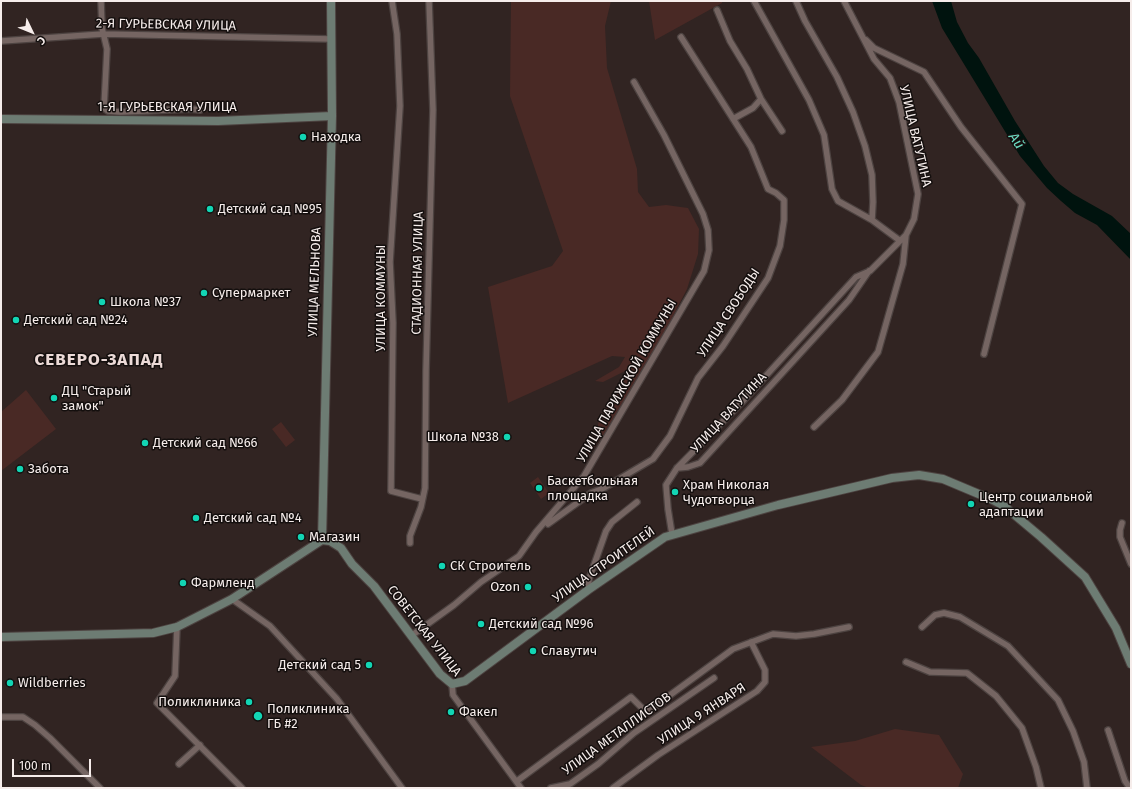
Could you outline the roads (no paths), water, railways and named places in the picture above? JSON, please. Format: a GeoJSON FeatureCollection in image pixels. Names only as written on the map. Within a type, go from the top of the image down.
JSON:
{"type":"FeatureCollection","features":[{"type":"Feature","properties":{"kind":"main road","name":"УЛИЦА МЕЛЬНОВА"},"geometry":{"type":"LineString","coordinates":[[322,540],[332,116],[331,1]]}},
{"type":"Feature","properties":{"kind":"main road","name":"1-Я ГУРЬЕВСКАЯ УЛИЦА"},"geometry":{"type":"LineString","coordinates":[[1,119],[218,121],[332,116]]}},
{"type":"Feature","properties":{"kind":"main road","name":"УЛИЦА СТРОИТЕЛЕЙ"},"geometry":{"type":"LineString","coordinates":[[452,684],[465,680],[588,590],[660,540],[672,534],[892,478],[919,475],[943,479],[1004,506],[1078,570],[1085,577],[1106,610],[1116,628],[1131,664]]}},
{"type":"Feature","properties":{"kind":"main road"},"geometry":{"type":"LineString","coordinates":[[1,638],[152,633],[177,627],[232,599],[322,540]]}},
{"type":"Feature","properties":{"kind":"main road","name":"СОВЕТСКАЯ УЛИЦА"},"geometry":{"type":"LineString","coordinates":[[322,540],[330,541],[341,548],[352,564],[374,586],[440,674],[452,684]]}},
{"type":"Feature","properties":{"kind":"street"},"geometry":{"type":"LineString","coordinates":[[100,1],[103,34],[107,42],[104,105],[106,110],[120,112],[191,109],[200,110]]}},
{"type":"Feature","properties":{"kind":"street","name":"УЛИЦА КОММУНЫ"},"geometry":{"type":"LineString","coordinates":[[392,1],[397,34],[400,106],[390,262],[394,323],[391,491],[422,499]]}},
{"type":"Feature","properties":{"kind":"street","name":"СТАДИОННАЯ УЛИЦА"},"geometry":{"type":"LineString","coordinates":[[410,543],[410,536],[421,507],[425,488],[426,370],[433,110],[429,1]]}},
{"type":"Feature","properties":{"kind":"street"},"geometry":{"type":"LineString","coordinates":[[754,1],[809,100],[824,136],[832,188],[838,201],[872,220],[899,240]]}},
{"type":"Feature","properties":{"kind":"street"},"geometry":{"type":"LineString","coordinates":[[796,1],[805,21],[837,77],[854,112],[872,175],[872,220]]}},
{"type":"Feature","properties":{"kind":"street","name":"УЛИЦА ВАТУТИНА"},"geometry":{"type":"LineString","coordinates":[[677,468],[688,467],[700,463],[839,312],[870,271],[899,240],[906,235],[914,219],[918,194],[899,102],[890,78],[874,59],[844,1]]}},
{"type":"Feature","properties":{"kind":"street"},"geometry":{"type":"LineString","coordinates":[[717,10],[730,41],[747,69],[761,99],[782,131]]}},
{"type":"Feature","properties":{"kind":"street","name":"2-Я ГУРЬЕВСКАЯ УЛИЦА"},"geometry":{"type":"LineString","coordinates":[[1,42],[103,34],[331,39]]}},
{"type":"Feature","properties":{"kind":"street"},"geometry":{"type":"LineString","coordinates":[[861,36],[874,48],[924,72],[961,127],[1022,204],[984,354]]}},
{"type":"Feature","properties":{"kind":"street","name":"УЛИЦА СВОБОДЫ"},"geometry":{"type":"LineString","coordinates":[[536,532],[590,492],[604,488],[653,459],[670,436],[698,378],[723,346],[768,278],[780,246],[784,220],[784,200],[776,193],[768,190],[751,147],[680,37]]}},
{"type":"Feature","properties":{"kind":"street","name":"УЛИЦА ПАРИЖСКОЙ КОММУНЫ"},"geometry":{"type":"LineString","coordinates":[[411,636],[454,605],[480,582],[518,556],[536,532],[584,476],[704,271],[709,250],[708,230],[703,214],[664,135],[634,82]]}},
{"type":"Feature","properties":{"kind":"street"},"geometry":{"type":"LineString","coordinates":[[733,119],[753,108],[761,99]]}},
{"type":"Feature","properties":{"kind":"street"},"geometry":{"type":"LineString","coordinates":[[814,427],[842,400],[878,352],[903,264],[906,235]]}},
{"type":"Feature","properties":{"kind":"street","name":"УЛИЦА ВАТУТИНА"},"geometry":{"type":"LineString","coordinates":[[672,534],[666,484],[677,468],[742,402],[856,277],[870,271]]}},
{"type":"Feature","properties":{"kind":"street"},"geometry":{"type":"LineString","coordinates":[[588,590],[589,579],[606,531],[612,522],[637,502]]}},
{"type":"Feature","properties":{"kind":"street"},"geometry":{"type":"LineString","coordinates":[[1122,523],[1120,537],[1131,564]]}},
{"type":"Feature","properties":{"kind":"street"},"geometry":{"type":"LineString","coordinates":[[232,599],[270,626],[337,699],[402,788]]}},
{"type":"Feature","properties":{"kind":"street"},"geometry":{"type":"LineString","coordinates":[[922,627],[935,615],[944,613],[960,617],[1008,646],[1058,700],[1076,737],[1084,762],[1087,785],[1090,788]]}},
{"type":"Feature","properties":{"kind":"street"},"geometry":{"type":"LineString","coordinates":[[177,627],[175,676],[157,703],[242,788]]}},
{"type":"Feature","properties":{"kind":"street","name":"УЛИЦА МЕТАЛЛИСТОВ"},"geometry":{"type":"LineString","coordinates":[[517,781],[631,697],[644,710],[651,710],[733,649],[773,634],[814,634],[849,627]]}},
{"type":"Feature","properties":{"kind":"street","name":"УЛИЦА 9 ЯНВАРЯ"},"geometry":{"type":"LineString","coordinates":[[614,788],[658,755],[757,691],[765,682],[764,670],[751,642]]}},
{"type":"Feature","properties":{"kind":"street"},"geometry":{"type":"LineString","coordinates":[[906,662],[930,672],[967,673],[996,696],[1022,728],[1036,767],[1041,788]]}},
{"type":"Feature","properties":{"kind":"street","name":"УЛИЦА МЕТАЛЛИСТОВ"},"geometry":{"type":"LineString","coordinates":[[551,788],[570,784],[598,764],[634,733],[714,678]]}},
{"type":"Feature","properties":{"kind":"street","name":"СОВЕТСКАЯ УЛИЦА"},"geometry":{"type":"LineString","coordinates":[[452,684],[453,695],[521,788]]}},
{"type":"Feature","properties":{"kind":"street"},"geometry":{"type":"LineString","coordinates":[[1,717],[23,717],[50,738],[100,788]]}},
{"type":"Feature","properties":{"kind":"street"},"geometry":{"type":"LineString","coordinates":[[1108,730],[1125,781],[1130,788]]}},
{"type":"Feature","properties":{"kind":"street"},"geometry":{"type":"LineString","coordinates":[[179,764],[200,745]]}},
{"type":"Feature","properties":{"kind":"water","name":"Ай"},"geometry":{"type":"Polygon","coordinates":[[[932,1],[951,1],[957,22],[968,43],[979,58],[1015,121],[1044,166],[1058,183],[1073,194],[1112,216],[1131,234],[1131,260],[1097,225],[1075,213],[1047,188],[1020,156],[942,28],[932,1]]]}},
{"type":"Feature","properties":{"kind":"place","name":"Находка"},"geometry":{"type":"Point","coordinates":[303,137]}},
{"type":"Feature","properties":{"kind":"place","name":"Детский сад №95"},"geometry":{"type":"Point","coordinates":[210,209]}},
{"type":"Feature","properties":{"kind":"place","name":"Супермаркет"},"geometry":{"type":"Point","coordinates":[204,293]}},
{"type":"Feature","properties":{"kind":"place","name":"Школа №37"},"geometry":{"type":"Point","coordinates":[102,302]}},
{"type":"Feature","properties":{"kind":"place","name":"Детский сад №24"},"geometry":{"type":"Point","coordinates":[16,320]}},
{"type":"Feature","properties":{"kind":"place","name":"ДЦ \"Старый замок\""},"geometry":{"type":"Point","coordinates":[54,398]}},
{"type":"Feature","properties":{"kind":"place","name":"Школа №38"},"geometry":{"type":"Point","coordinates":[507,437]}},
{"type":"Feature","properties":{"kind":"place","name":"Детский сад №66"},"geometry":{"type":"Point","coordinates":[145,443]}},
{"type":"Feature","properties":{"kind":"place","name":"Забота"},"geometry":{"type":"Point","coordinates":[20,469]}},
{"type":"Feature","properties":{"kind":"place","name":"Баскетбольная площадка"},"geometry":{"type":"Point","coordinates":[539,488]}},
{"type":"Feature","properties":{"kind":"place","name":"Храм Николая Чудотворца"},"geometry":{"type":"Point","coordinates":[675,492]}},
{"type":"Feature","properties":{"kind":"place","name":"Центр социальной адаптации"},"geometry":{"type":"Point","coordinates":[971,504]}},
{"type":"Feature","properties":{"kind":"place","name":"Детский сад №4"},"geometry":{"type":"Point","coordinates":[196,518]}},
{"type":"Feature","properties":{"kind":"place","name":"Магазин"},"geometry":{"type":"Point","coordinates":[301,537]}},
{"type":"Feature","properties":{"kind":"place","name":"СК Строитель"},"geometry":{"type":"Point","coordinates":[442,566]}},
{"type":"Feature","properties":{"kind":"place","name":"Фармленд"},"geometry":{"type":"Point","coordinates":[183,583]}},
{"type":"Feature","properties":{"kind":"place","name":"Ozon"},"geometry":{"type":"Point","coordinates":[528,587]}},
{"type":"Feature","properties":{"kind":"place","name":"Детский сад №96"},"geometry":{"type":"Point","coordinates":[481,624]}},
{"type":"Feature","properties":{"kind":"place","name":"Славутич"},"geometry":{"type":"Point","coordinates":[533,651]}},
{"type":"Feature","properties":{"kind":"place","name":"Детский сад 5"},"geometry":{"type":"Point","coordinates":[369,665]}},
{"type":"Feature","properties":{"kind":"place","name":"Wildberries"},"geometry":{"type":"Point","coordinates":[10,683]}},
{"type":"Feature","properties":{"kind":"place","name":"Поликлиника"},"geometry":{"type":"Point","coordinates":[249,702]}},
{"type":"Feature","properties":{"kind":"place","name":"Факел"},"geometry":{"type":"Point","coordinates":[451,712]}},
{"type":"Feature","properties":{"kind":"place","name":"Поликлиника ГБ #2"},"geometry":{"type":"Point","coordinates":[258,716]}},
{"type":"Feature","properties":{"kind":"district","name":"СЕВЕРО-ЗАПАД"},"geometry":{"type":"Point","coordinates":[99,360]}}]}
